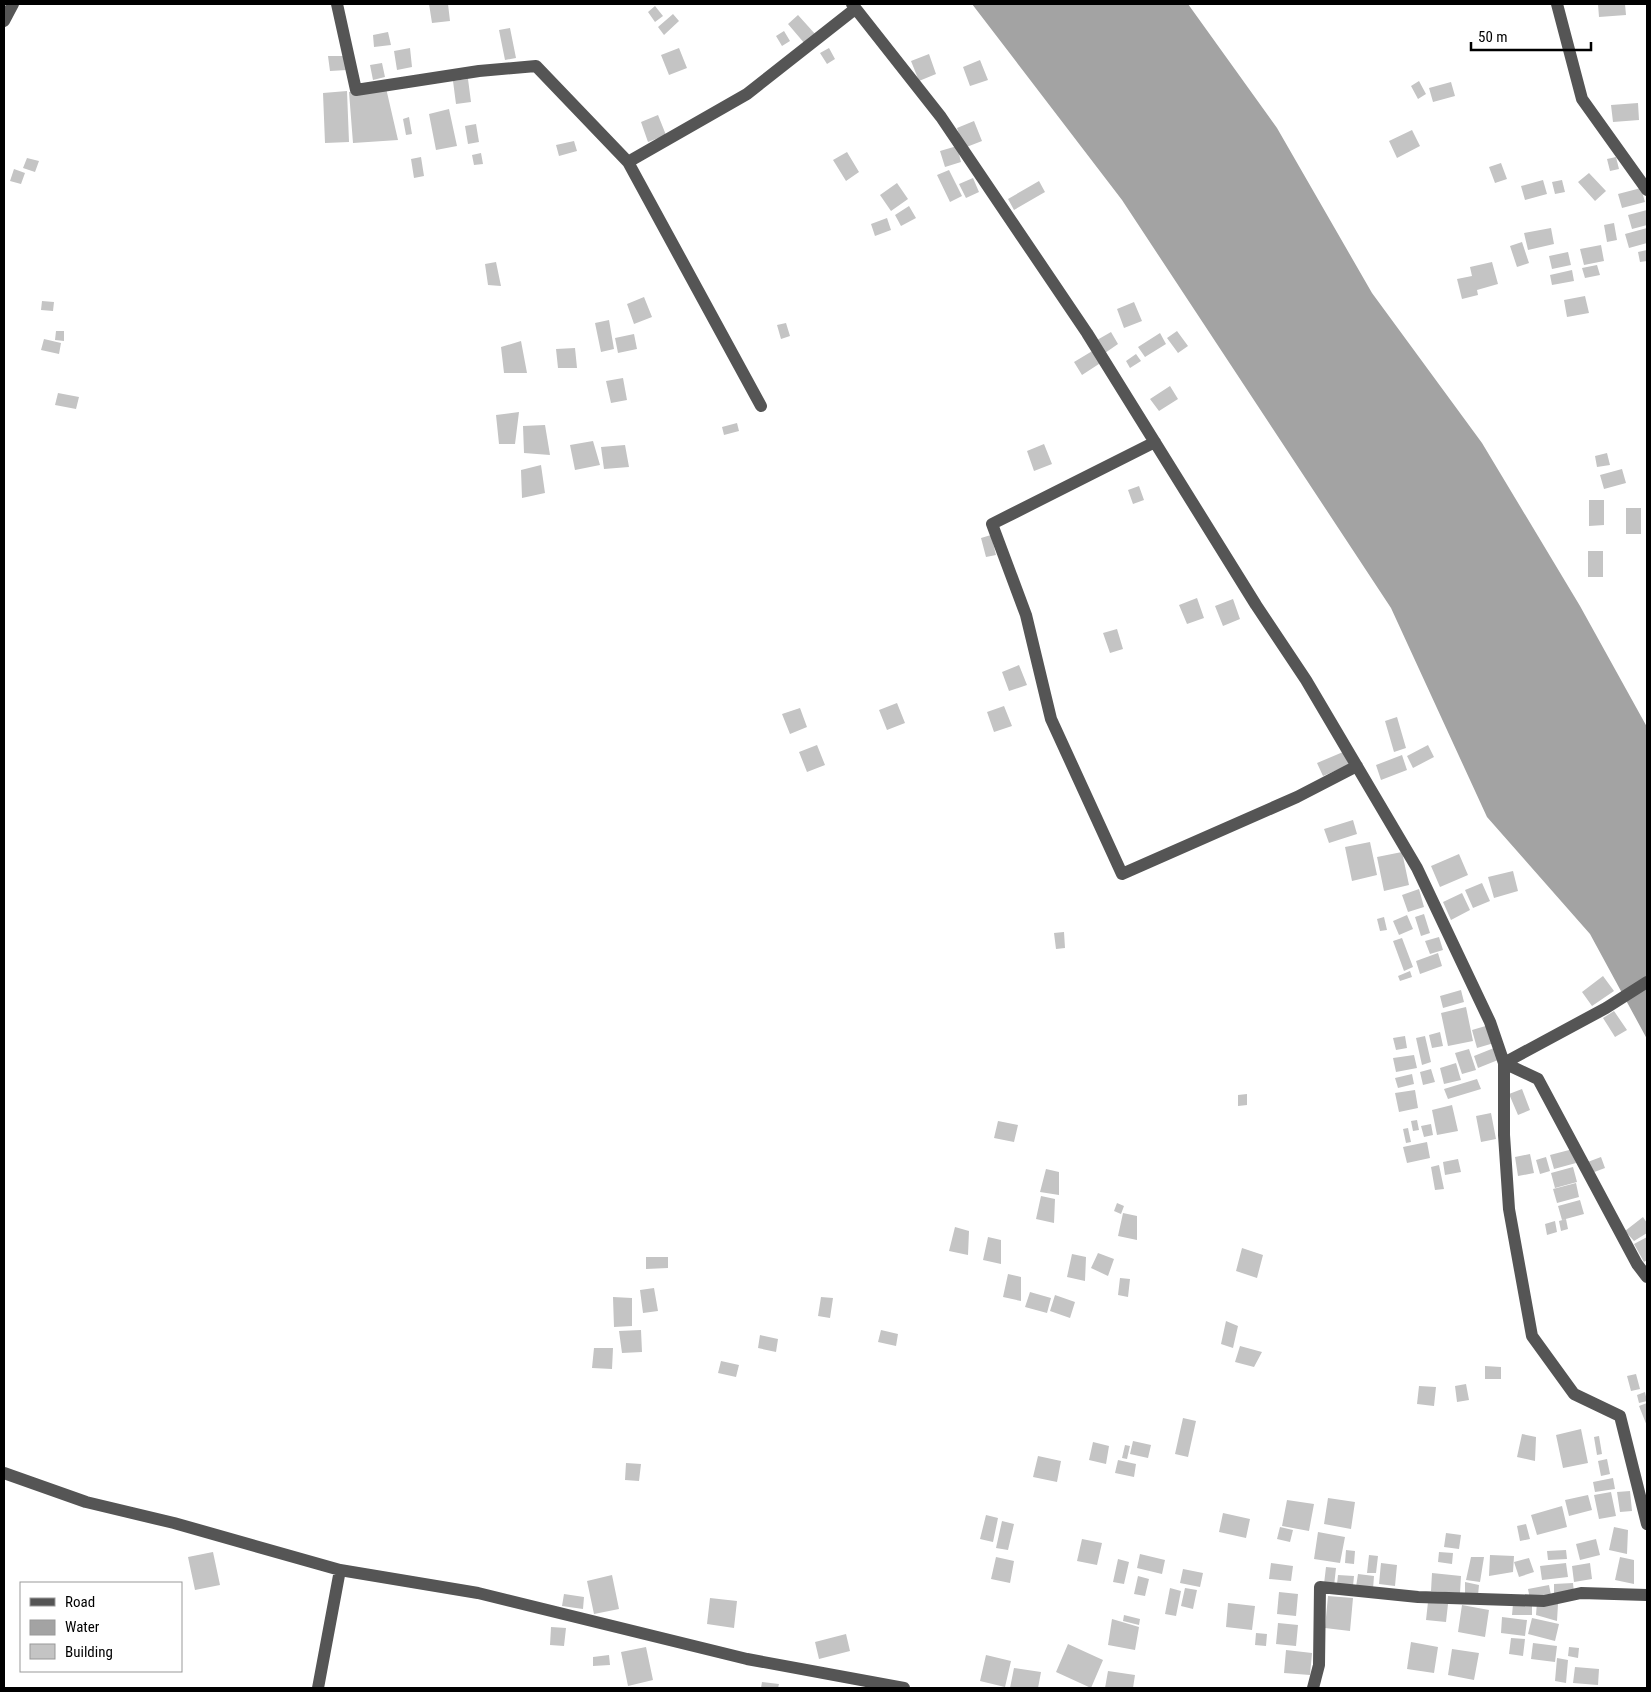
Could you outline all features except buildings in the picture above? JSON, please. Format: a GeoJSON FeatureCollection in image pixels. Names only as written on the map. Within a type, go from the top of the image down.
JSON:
{"type":"FeatureCollection","features":[{"type":"Feature","properties":{"kind":"street"},"geometry":{"type":"LineString","coordinates":[[4,21],[12,4]]}},
{"type":"Feature","properties":{"kind":"street"},"geometry":{"type":"LineString","coordinates":[[337,4],[356,90],[480,71],[536,66],[628,162],[699,288],[761,406]]}},
{"type":"Feature","properties":{"kind":"street"},"geometry":{"type":"LineString","coordinates":[[1556,4],[1582,99],[1647,190]]}},
{"type":"Feature","properties":{"kind":"street"},"geometry":{"type":"LineString","coordinates":[[628,162],[747,94],[854,6],[941,117],[1087,333],[1306,680],[1417,868],[1490,1022],[1504,1062],[1504,1135],[1509,1209],[1532,1336],[1574,1394],[1620,1416],[1647,1524]]}},
{"type":"Feature","properties":{"kind":"street"},"geometry":{"type":"LineString","coordinates":[[1155,442],[992,524],[1026,615],[1051,718],[1122,874],[1297,797],[1357,766]]}},
{"type":"Feature","properties":{"kind":"street"},"geometry":{"type":"LineString","coordinates":[[1504,1062],[1606,1008],[1647,982]]}},
{"type":"Feature","properties":{"kind":"street"},"geometry":{"type":"LineString","coordinates":[[1504,1062],[1538,1079],[1637,1264],[1647,1277]]}},
{"type":"Feature","properties":{"kind":"street"},"geometry":{"type":"LineString","coordinates":[[4,1473],[86,1502],[174,1523],[340,1570],[478,1593],[747,1659],[904,1688]]}},
{"type":"Feature","properties":{"kind":"street"},"geometry":{"type":"LineString","coordinates":[[318,1688],[340,1570]]}},
{"type":"Feature","properties":{"kind":"street"},"geometry":{"type":"LineString","coordinates":[[1312,1688],[1319,1665],[1320,1587],[1418,1596],[1544,1601],[1581,1593],[1647,1595]]}},
{"type":"Feature","properties":{"kind":"water"},"geometry":{"type":"Polygon","coordinates":[[[972,4],[1188,4],[1277,128],[1372,293],[1482,443],[1580,606],[1647,727],[1647,1039],[1590,934],[1487,817],[1391,608],[1122,200],[972,4]]]}}]}
